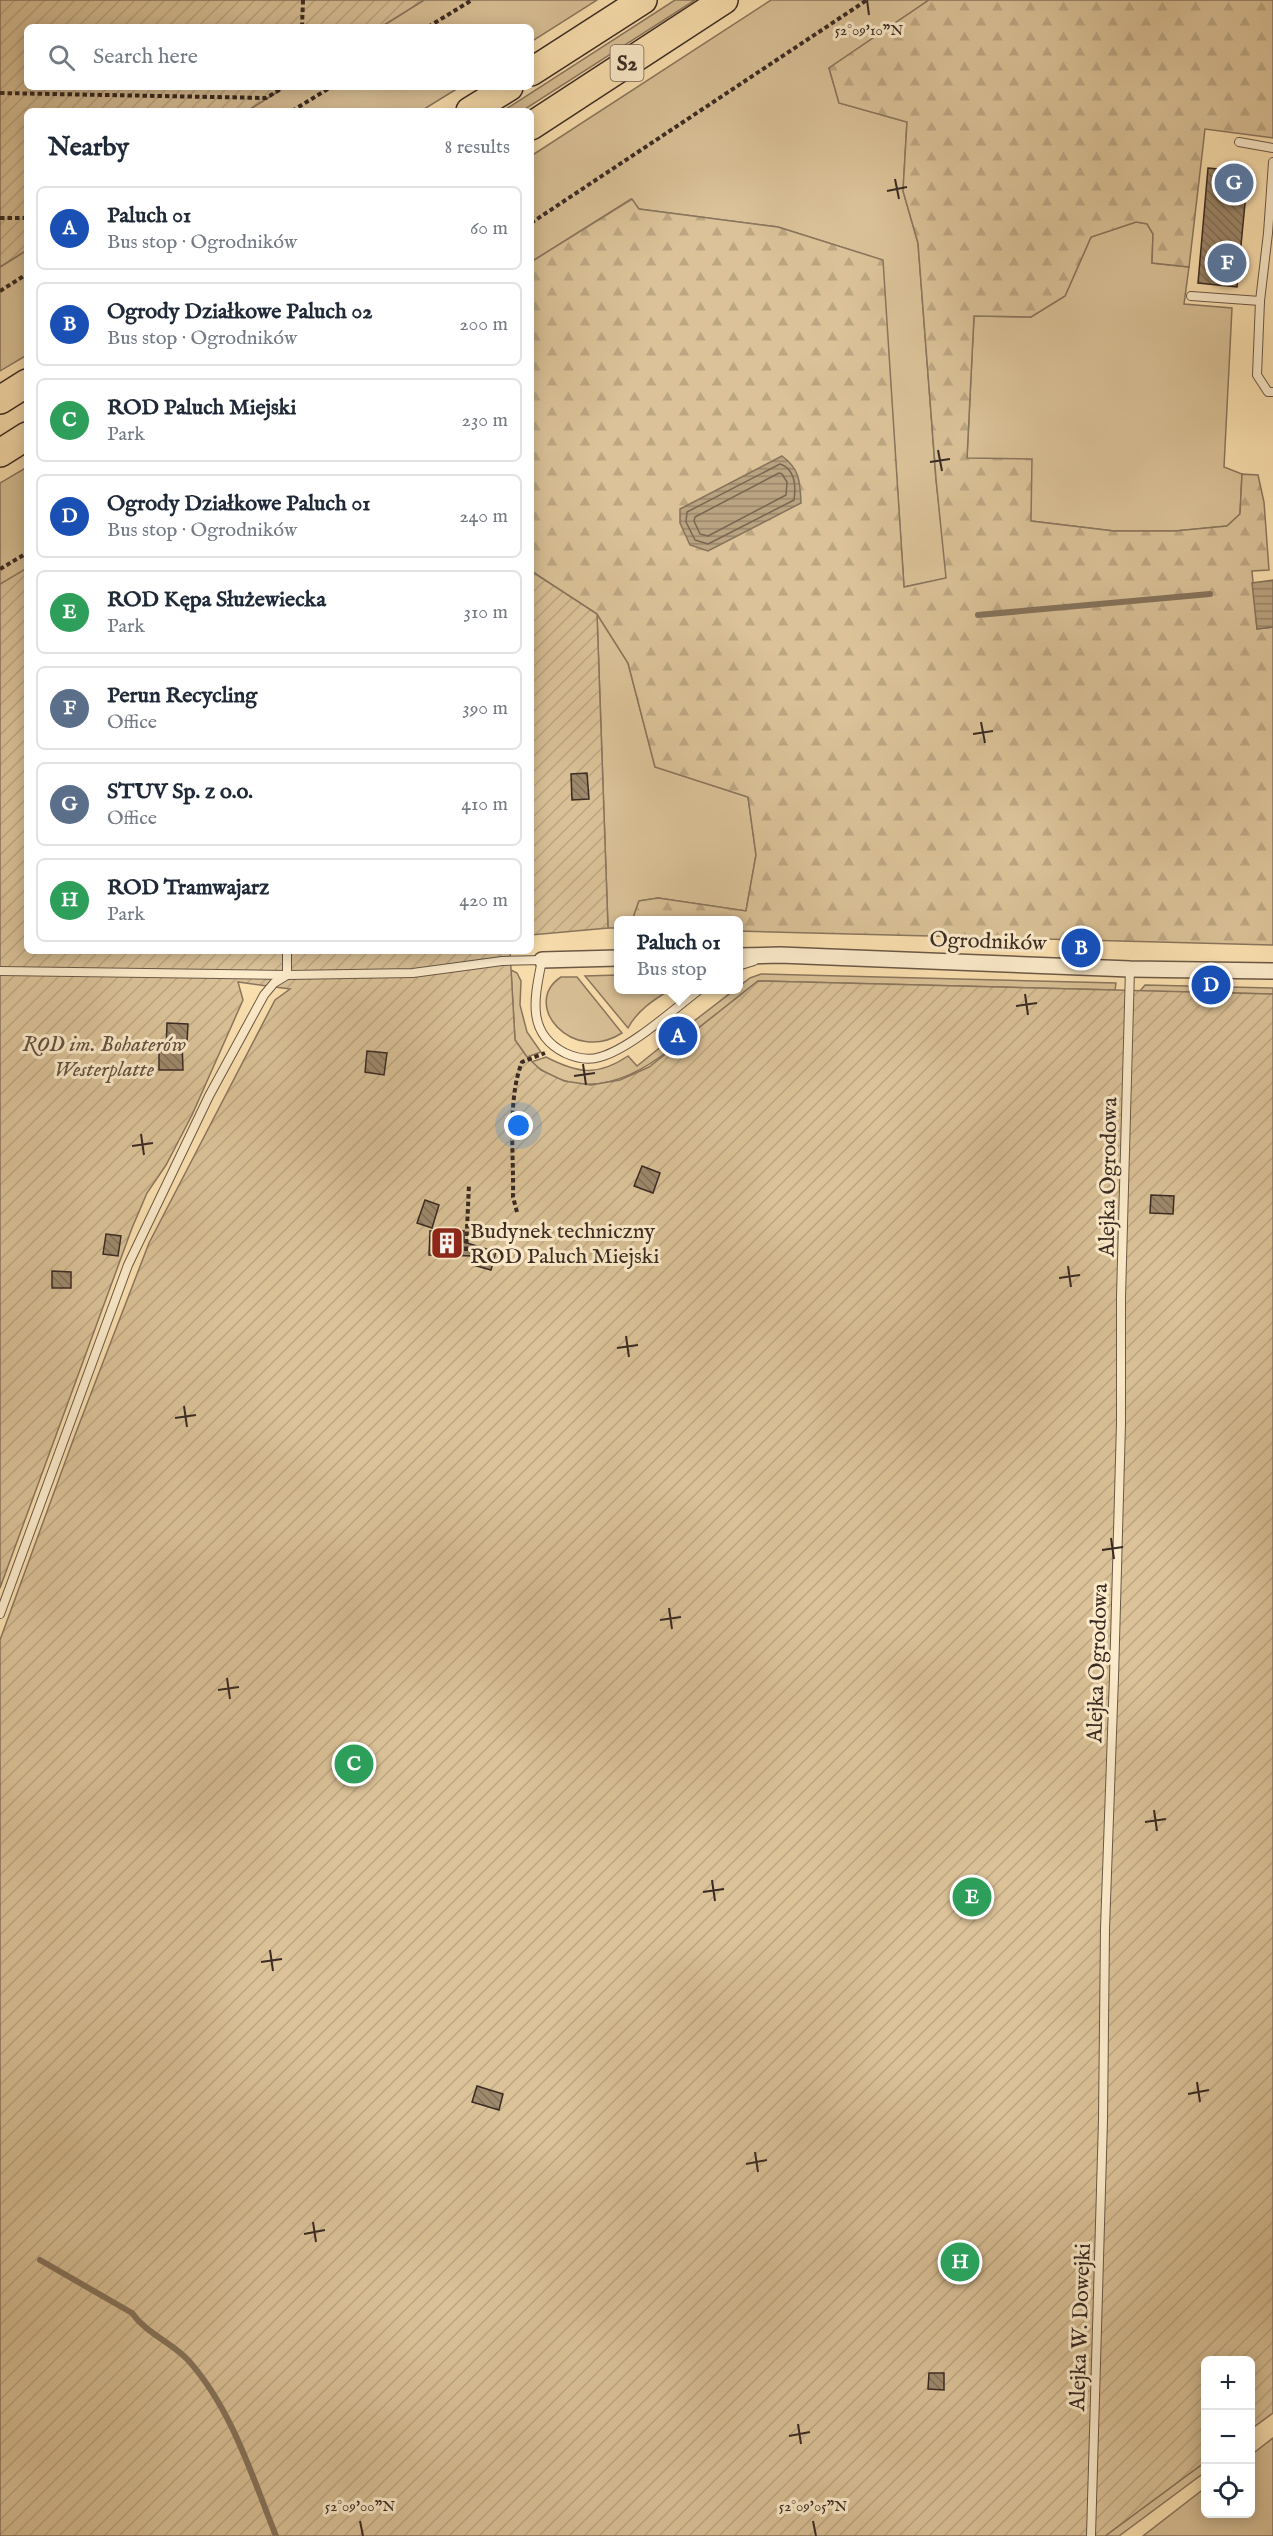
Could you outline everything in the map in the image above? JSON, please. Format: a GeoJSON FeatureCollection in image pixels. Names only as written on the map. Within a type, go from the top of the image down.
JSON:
{"type":"FeatureCollection","features":[{"type":"Feature","properties":{"kind":"highway","name":"S2"},"geometry":{"type":"LineString","coordinates":[[534,70],[643,0]]}},
{"type":"Feature","properties":{"kind":"highway","name":"S2"},"geometry":{"type":"LineString","coordinates":[[534,124],[724,0]]}},
{"type":"Feature","properties":{"kind":"highway"},"geometry":{"type":"LineString","coordinates":[[475,108],[503,90]]}},
{"type":"Feature","properties":{"kind":"highway"},"geometry":{"type":"LineString","coordinates":[[0,400],[24,385]]}},
{"type":"Feature","properties":{"kind":"highway"},"geometry":{"type":"LineString","coordinates":[[0,453],[24,438]]}},
{"type":"Feature","properties":{"kind":"street","name":"Ogrodników"},"geometry":{"type":"LineString","coordinates":[[743,956],[780,955],[1130,969],[1273,971]]}},
{"type":"Feature","properties":{"kind":"street"},"geometry":{"type":"LineString","coordinates":[[542,960],[614,958]]}},
{"type":"Feature","properties":{"kind":"lane"},"geometry":{"type":"LineString","coordinates":[[1239,142],[1273,148]]}},
{"type":"Feature","properties":{"kind":"lane"},"geometry":{"type":"LineString","coordinates":[[1273,162],[1271,233],[1260,301],[1257,375],[1268,392],[1273,392]]}},
{"type":"Feature","properties":{"kind":"lane"},"geometry":{"type":"LineString","coordinates":[[1191,296],[1260,301]]}},
{"type":"Feature","properties":{"kind":"lane"},"geometry":{"type":"LineString","coordinates":[[287,954],[287,975]]}},
{"type":"Feature","properties":{"kind":"lane"},"geometry":{"type":"LineString","coordinates":[[743,965],[780,955]]}},
{"type":"Feature","properties":{"kind":"lane"},"geometry":{"type":"LineString","coordinates":[[0,971],[287,975],[413,973],[508,961],[542,960],[534,1001],[537,1023],[554,1047],[577,1059],[600,1058],[622,1047],[694,994]]}},
{"type":"Feature","properties":{"kind":"lane","name":"Alejka Ogrodowa"},"geometry":{"type":"LineString","coordinates":[[1103,2120],[1105,1929],[1114,1677],[1130,969]]}},
{"type":"Feature","properties":{"kind":"lane"},"geometry":{"type":"LineString","coordinates":[[0,1614],[128,1265],[209,1096],[264,995],[274,983],[287,975]]}},
{"type":"Feature","properties":{"kind":"lane","name":"Alejka W. Dowejki"},"geometry":{"type":"LineString","coordinates":[[1091,2536],[1103,2120]]}},
{"type":"Feature","properties":{"kind":"path"},"geometry":{"type":"LineString","coordinates":[[302,24],[303,0]]}},
{"type":"Feature","properties":{"kind":"path"},"geometry":{"type":"LineString","coordinates":[[433,24],[472,0]]}},
{"type":"Feature","properties":{"kind":"path"},"geometry":{"type":"LineString","coordinates":[[534,221],[867,0]]}},
{"type":"Feature","properties":{"kind":"path"},"geometry":{"type":"LineString","coordinates":[[0,93],[266,98],[279,90]]}},
{"type":"Feature","properties":{"kind":"path"},"geometry":{"type":"LineString","coordinates":[[297,108],[326,90]]}},
{"type":"Feature","properties":{"kind":"path"},"geometry":{"type":"LineString","coordinates":[[0,218],[24,218]]}},
{"type":"Feature","properties":{"kind":"path"},"geometry":{"type":"LineString","coordinates":[[0,291],[24,276]]}},
{"type":"Feature","properties":{"kind":"path"},"geometry":{"type":"LineString","coordinates":[[0,569],[24,555]]}},
{"type":"Feature","properties":{"kind":"path"},"geometry":{"type":"LineString","coordinates":[[517,1212],[513,1197],[514,1102],[522,1062],[529,1059]]}},
{"type":"Feature","properties":{"kind":"path"},"geometry":{"type":"LineString","coordinates":[[518,1080],[523,1081]]}},
{"type":"Feature","properties":{"kind":"path"},"geometry":{"type":"LineString","coordinates":[[466,1251],[469,1184]]}},
{"type":"Feature","properties":{"kind":"green space"},"geometry":{"type":"Polygon","coordinates":[[[0,0],[424,0],[386,24],[24,24],[24,90],[280,90],[252,108],[24,108],[24,252],[0,267],[0,0]]]}},
{"type":"Feature","properties":{"kind":"green space"},"geometry":{"type":"Polygon","coordinates":[[[424,0],[597,0],[534,40],[534,24],[386,24],[424,0]]]}},
{"type":"Feature","properties":{"kind":"green space"},"geometry":{"type":"Polygon","coordinates":[[[675,0],[695,0],[527,108],[508,108],[675,0]]]}},
{"type":"Feature","properties":{"kind":"green space"},"geometry":{"type":"Polygon","coordinates":[[[771,0],[929,0],[829,68],[839,103],[907,122],[903,191],[918,243],[936,479],[947,578],[904,587],[882,260],[778,227],[639,209],[631,199],[534,260],[534,154],[771,0]]]}},
{"type":"Feature","properties":{"kind":"green space"},"geometry":{"type":"Polygon","coordinates":[[[929,0],[1273,0],[1273,138],[1205,129],[1189,267],[1152,263],[1153,234],[1147,224],[1136,222],[1091,237],[1065,296],[1031,317],[974,316],[967,458],[1032,459],[1031,521],[1114,531],[1175,531],[1227,526],[1240,514],[1242,474],[1258,475],[1264,502],[1269,570],[1252,571],[1257,629],[1273,627],[1273,945],[743,931],[743,916],[634,916],[639,901],[658,898],[746,911],[756,855],[748,797],[655,767],[628,663],[597,614],[534,573],[534,260],[632,199],[639,209],[778,227],[883,260],[904,587],[946,578],[918,243],[903,191],[907,122],[839,103],[829,68],[929,0]]]}},
{"type":"Feature","properties":{"kind":"green space"},"geometry":{"type":"Polygon","coordinates":[[[280,90],[455,90],[426,108],[252,108],[280,90]]]}},
{"type":"Feature","properties":{"kind":"green space"},"geometry":{"type":"Polygon","coordinates":[[[1136,222],[1147,223],[1153,234],[1152,263],[1189,267],[1184,304],[1232,308],[1224,467],[1242,474],[1240,514],[1227,526],[1175,531],[1114,531],[1031,521],[967,458],[974,316],[1031,317],[1065,296],[1091,237],[1136,222]]]}},
{"type":"Feature","properties":{"kind":"green space"},"geometry":{"type":"Polygon","coordinates":[[[24,252],[24,357],[0,371],[0,267],[24,252]]]}},
{"type":"Feature","properties":{"kind":"green space"},"geometry":{"type":"Polygon","coordinates":[[[24,469],[24,590],[0,590],[0,483],[24,469]]]}},
{"type":"Feature","properties":{"kind":"green space","name":"ROD im. Bohaterów Westerplatte"},"geometry":{"type":"Polygon","coordinates":[[[24,570],[24,954],[510,954],[515,1040],[527,1057],[541,1070],[564,1081],[591,1085],[620,1080],[649,1067],[758,981],[1273,994],[1273,2413],[1255,2426],[1255,2356],[1201,2356],[1201,2465],[1105,2536],[0,2536],[0,1640],[75,1435],[149,1243],[275,1000],[290,989],[238,982],[243,1000],[192,1115],[166,1165],[147,1193],[132,1228],[0,1588],[0,584],[24,570]]]}},
{"type":"Feature","properties":{"kind":"green space"},"geometry":{"type":"Polygon","coordinates":[[[534,573],[597,614],[608,928],[534,935],[534,573]]]}},
{"type":"Feature","properties":{"kind":"green space"},"geometry":{"type":"Polygon","coordinates":[[[597,614],[628,663],[655,767],[748,797],[756,855],[746,911],[658,898],[639,901],[634,916],[614,916],[614,928],[608,928],[597,614]]]}},
{"type":"Feature","properties":{"kind":"green space"},"geometry":{"type":"Polygon","coordinates":[[[511,970],[517,973],[521,981],[520,1005],[527,1032],[541,1052],[527,1057],[515,1040],[511,970]]]}},
{"type":"Feature","properties":{"kind":"green space"},"geometry":{"type":"Polygon","coordinates":[[[761,974],[1116,983],[1115,990],[758,981],[743,993],[743,983],[761,974]]]}},
{"type":"Feature","properties":{"kind":"green space"},"geometry":{"type":"Polygon","coordinates":[[[614,975],[614,994],[664,994],[646,1006],[628,1028],[585,976],[614,975]]]}},
{"type":"Feature","properties":{"kind":"green space"},"geometry":{"type":"Polygon","coordinates":[[[561,977],[577,977],[622,1033],[603,1041],[586,1042],[570,1036],[557,1027],[549,1015],[546,1002],[550,988],[561,977]]]}},
{"type":"Feature","properties":{"kind":"green space"},"geometry":{"type":"Polygon","coordinates":[[[1145,985],[1273,988],[1273,994],[1140,991],[1145,985]]]}},
{"type":"Feature","properties":{"kind":"green space"},"geometry":{"type":"Polygon","coordinates":[[[729,994],[742,994],[690,1035],[685,1028],[729,994]]]}},
{"type":"Feature","properties":{"kind":"green space"},"geometry":{"type":"Polygon","coordinates":[[[668,1041],[673,1047],[656,1060],[621,1078],[604,1083],[567,1082],[531,1062],[546,1057],[568,1067],[597,1070],[617,1063],[628,1056],[637,1066],[668,1041]]]}},
{"type":"Feature","properties":{"kind":"green space"},"geometry":{"type":"Polygon","coordinates":[[[1273,2438],[1273,2536],[1143,2536],[1201,2491],[1201,2518],[1255,2518],[1255,2452],[1273,2438]]]}},
{"type":"Feature","properties":{"kind":"green space"},"geometry":{"type":"Polygon","coordinates":[[[1201,2465],[1201,2475],[1119,2536],[1105,2536],[1201,2465]]]}},
{"type":"Feature","properties":{"kind":"water"},"geometry":{"type":"Polygon","coordinates":[[[782,456],[796,471],[801,503],[708,551],[690,545],[680,523],[680,509],[782,456]]]}},
{"type":"Feature","properties":{"kind":"water"},"geometry":{"type":"Polygon","coordinates":[[[1273,580],[1273,627],[1257,629],[1252,583],[1273,580]]]}},
{"type":"Feature","properties":{"kind":"building"},"geometry":{"type":"Polygon","coordinates":[[[1208,168],[1248,172],[1237,287],[1198,283],[1208,168]]]}},
{"type":"Feature","properties":{"kind":"building"},"geometry":{"type":"Polygon","coordinates":[[[587,773],[589,799],[572,800],[571,774],[587,773]]]}},
{"type":"Feature","properties":{"kind":"building"},"geometry":{"type":"Polygon","coordinates":[[[167,1023],[188,1024],[187,1042],[182,1041],[183,1070],[159,1070],[159,1051],[166,1051],[167,1023]]]}},
{"type":"Feature","properties":{"kind":"building"},"geometry":{"type":"Polygon","coordinates":[[[367,1051],[387,1053],[384,1075],[365,1072],[367,1051]]]}},
{"type":"Feature","properties":{"kind":"building"},"geometry":{"type":"Polygon","coordinates":[[[642,1166],[660,1173],[653,1193],[634,1186],[642,1166]]]}},
{"type":"Feature","properties":{"kind":"building"},"geometry":{"type":"Polygon","coordinates":[[[1151,1195],[1174,1196],[1173,1214],[1150,1213],[1151,1195]]]}},
{"type":"Feature","properties":{"kind":"building"},"geometry":{"type":"Polygon","coordinates":[[[425,1200],[439,1205],[432,1228],[417,1223],[425,1200]]]}},
{"type":"Feature","properties":{"kind":"building","name":"Budynek techniczny ROD Paluch Miejski"},"geometry":{"type":"Polygon","coordinates":[[[430,1231],[464,1231],[464,1242],[496,1252],[491,1270],[473,1265],[476,1256],[429,1255],[430,1231]]]}},
{"type":"Feature","properties":{"kind":"building"},"geometry":{"type":"Polygon","coordinates":[[[106,1234],[121,1236],[118,1256],[103,1254],[106,1234]]]}},
{"type":"Feature","properties":{"kind":"building"},"geometry":{"type":"Polygon","coordinates":[[[52,1271],[71,1272],[71,1288],[52,1288],[52,1271]]]}},
{"type":"Feature","properties":{"kind":"building"},"geometry":{"type":"Polygon","coordinates":[[[477,2086],[503,2094],[499,2110],[472,2102],[477,2086]]]}},
{"type":"Feature","properties":{"kind":"building"},"geometry":{"type":"Polygon","coordinates":[[[929,2373],[944,2373],[944,2390],[928,2389],[929,2373]]]}},
{"type":"Feature","properties":{"kind":"waterway"},"geometry":{"type":"LineString","coordinates":[[978,615],[1210,594]]}},
{"type":"Feature","properties":{"kind":"waterway"},"geometry":{"type":"LineString","coordinates":[[40,2260],[132,2313],[145,2327],[188,2360],[203,2379],[229,2421],[276,2536]]}},
{"type":"Feature","properties":{"kind":"place","name":"STUV Sp. z o.o."},"geometry":{"type":"Point","coordinates":[1234,183]}},
{"type":"Feature","properties":{"kind":"place","name":"Perun Recycling"},"geometry":{"type":"Point","coordinates":[1227,263]}},
{"type":"Feature","properties":{"kind":"place","name":"Ogrody Działkowe Paluch 02"},"geometry":{"type":"Point","coordinates":[1081,948]}},
{"type":"Feature","properties":{"kind":"place","name":"Ogrody Działkowe Paluch 01"},"geometry":{"type":"Point","coordinates":[1211,985]}},
{"type":"Feature","properties":{"kind":"place","name":"Paluch 01"},"geometry":{"type":"Point","coordinates":[678,1036]}},
{"type":"Feature","properties":{"kind":"place","name":"Budynek techniczny ROD Paluch Miejski"},"geometry":{"type":"Point","coordinates":[447,1243]}},
{"type":"Feature","properties":{"kind":"place","name":"ROD Paluch Miejski"},"geometry":{"type":"Point","coordinates":[354,1764]}},
{"type":"Feature","properties":{"kind":"place","name":"ROD Kępa Służewiecka"},"geometry":{"type":"Point","coordinates":[972,1897]}},
{"type":"Feature","properties":{"kind":"place","name":"ROD Tramwajarz"},"geometry":{"type":"Point","coordinates":[960,2262]}}]}
